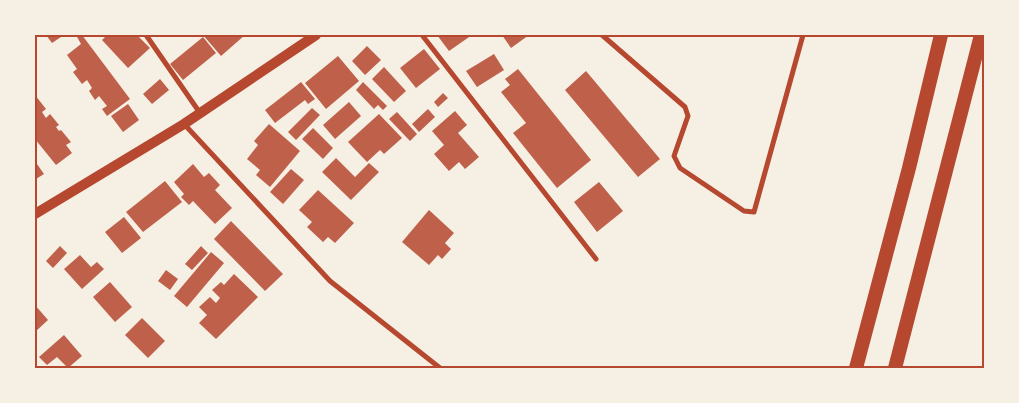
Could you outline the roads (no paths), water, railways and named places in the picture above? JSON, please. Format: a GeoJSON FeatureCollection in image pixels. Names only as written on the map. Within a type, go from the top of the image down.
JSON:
{"type":"FeatureCollection","features":[{"type":"Feature","properties":{"kind":"highway"},"geometry":{"type":"LineString","coordinates":[[856,368],[909,168],[941,35]]}},
{"type":"Feature","properties":{"kind":"highway"},"geometry":{"type":"LineString","coordinates":[[895,368],[981,35]]}},
{"type":"Feature","properties":{"kind":"main road"},"geometry":{"type":"LineString","coordinates":[[35,214],[184,124],[316,35]]}},
{"type":"Feature","properties":{"kind":"street"},"geometry":{"type":"LineString","coordinates":[[146,35],[200,113]]}},
{"type":"Feature","properties":{"kind":"street"},"geometry":{"type":"LineString","coordinates":[[422,35],[596,258]]}},
{"type":"Feature","properties":{"kind":"street"},"geometry":{"type":"LineString","coordinates":[[602,35],[685,107],[688,116],[674,156],[680,168],[744,211],[754,212],[803,35]]}},
{"type":"Feature","properties":{"kind":"street"},"geometry":{"type":"LineString","coordinates":[[184,124],[330,281],[440,368]]}}]}
